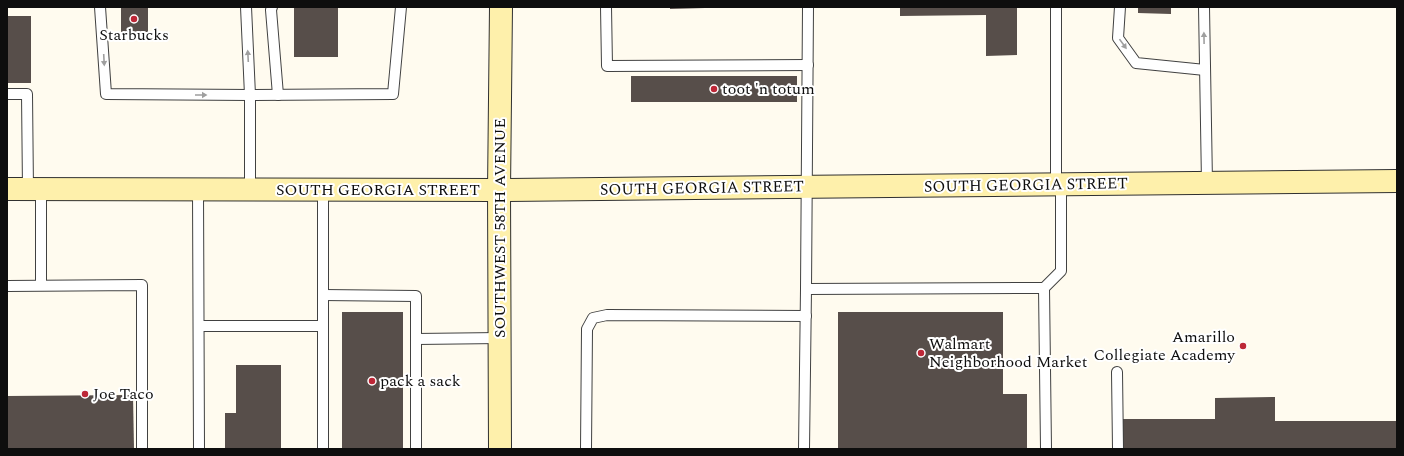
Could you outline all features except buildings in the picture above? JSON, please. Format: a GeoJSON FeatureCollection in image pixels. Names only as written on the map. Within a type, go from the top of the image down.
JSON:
{"type":"FeatureCollection","features":[{"type":"Feature","properties":{"kind":"main road","name":"SOUTHWEST 58TH AVENUE"},"geometry":{"type":"LineString","coordinates":[[500,449],[501,7]]}},
{"type":"Feature","properties":{"kind":"main road","name":"SOUTH GEORGIA STREET"},"geometry":{"type":"LineString","coordinates":[[25,190],[500,190],[1397,181]]}},
{"type":"Feature","properties":{"kind":"lane"},"geometry":{"type":"LineString","coordinates":[[100,7],[106,94],[250,95],[393,94],[400,7]]}},
{"type":"Feature","properties":{"kind":"lane"},"geometry":{"type":"LineString","coordinates":[[246,7],[250,95],[250,190]]}},
{"type":"Feature","properties":{"kind":"lane"},"geometry":{"type":"LineString","coordinates":[[272,7],[271,10],[278,94]]}},
{"type":"Feature","properties":{"kind":"lane"},"geometry":{"type":"LineString","coordinates":[[606,7],[607,66],[808,65]]}},
{"type":"Feature","properties":{"kind":"lane"},"geometry":{"type":"LineString","coordinates":[[804,449],[808,187],[808,7]]}},
{"type":"Feature","properties":{"kind":"lane"},"geometry":{"type":"LineString","coordinates":[[806,289],[1044,288],[1061,271],[1056,7]]}},
{"type":"Feature","properties":{"kind":"lane"},"geometry":{"type":"LineString","coordinates":[[1120,7],[1118,38],[1136,63],[1205,70]]}},
{"type":"Feature","properties":{"kind":"lane"},"geometry":{"type":"LineString","coordinates":[[1204,7],[1207,183]]}},
{"type":"Feature","properties":{"kind":"lane"},"geometry":{"type":"LineString","coordinates":[[7,94],[27,94],[25,190],[41,285]]}},
{"type":"Feature","properties":{"kind":"lane"},"geometry":{"type":"LineString","coordinates":[[198,190],[199,449]]}},
{"type":"Feature","properties":{"kind":"lane"},"geometry":{"type":"LineString","coordinates":[[323,190],[323,449]]}},
{"type":"Feature","properties":{"kind":"lane"},"geometry":{"type":"LineString","coordinates":[[7,286],[142,285],[142,449]]}},
{"type":"Feature","properties":{"kind":"lane"},"geometry":{"type":"LineString","coordinates":[[1044,288],[1046,449]]}},
{"type":"Feature","properties":{"kind":"lane"},"geometry":{"type":"LineString","coordinates":[[323,295],[416,296],[416,449]]}},
{"type":"Feature","properties":{"kind":"lane"},"geometry":{"type":"LineString","coordinates":[[586,449],[587,329],[593,318],[607,315],[806,316]]}},
{"type":"Feature","properties":{"kind":"lane"},"geometry":{"type":"LineString","coordinates":[[199,326],[323,326]]}},
{"type":"Feature","properties":{"kind":"lane"},"geometry":{"type":"LineString","coordinates":[[416,339],[500,338]]}},
{"type":"Feature","properties":{"kind":"lane"},"geometry":{"type":"LineString","coordinates":[[1117,372],[1118,449]]}},
{"type":"Feature","properties":{"kind":"place","name":"Starbucks"},"geometry":{"type":"Point","coordinates":[134,19]}},
{"type":"Feature","properties":{"kind":"place","name":"toot 'n totum"},"geometry":{"type":"Point","coordinates":[714,89]}},
{"type":"Feature","properties":{"kind":"place","name":"Amarillo Collegiate Academy"},"geometry":{"type":"Point","coordinates":[1243,346]}},
{"type":"Feature","properties":{"kind":"place","name":"Walmart Neighborhood Market"},"geometry":{"type":"Point","coordinates":[921,353]}},
{"type":"Feature","properties":{"kind":"place","name":"pack a sack"},"geometry":{"type":"Point","coordinates":[372,381]}},
{"type":"Feature","properties":{"kind":"place","name":"Joe Taco"},"geometry":{"type":"Point","coordinates":[85,394]}}]}
